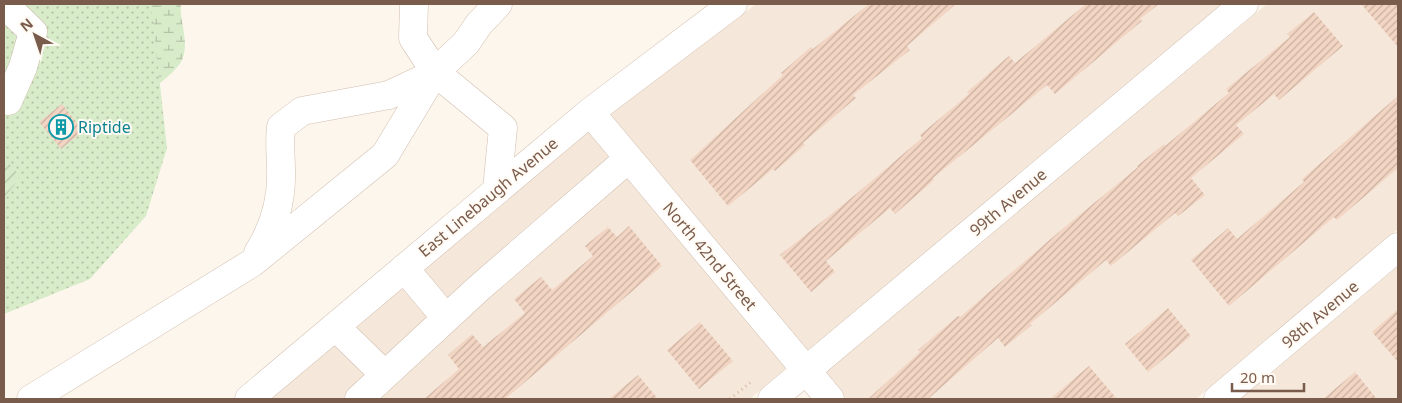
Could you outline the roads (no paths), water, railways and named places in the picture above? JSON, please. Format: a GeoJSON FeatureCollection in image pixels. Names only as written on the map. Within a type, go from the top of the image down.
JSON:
{"type":"FeatureCollection","features":[{"type":"Feature","properties":{"kind":"street"},"geometry":{"type":"LineString","coordinates":[[4,4],[34,32]]}},
{"type":"Feature","properties":{"kind":"street"},"geometry":{"type":"LineString","coordinates":[[8,101],[23,67],[34,32],[20,4]]}},
{"type":"Feature","properties":{"kind":"street"},"geometry":{"type":"LineString","coordinates":[[414,4],[414,38],[435,72],[503,128],[497,189]]}},
{"type":"Feature","properties":{"kind":"street"},"geometry":{"type":"LineString","coordinates":[[31,399],[252,263],[385,155],[435,72],[466,43],[479,24],[498,4]]}},
{"type":"Feature","properties":{"kind":"street","name":"East Linebaugh Avenue"},"geometry":{"type":"LineString","coordinates":[[249,399],[590,112],[733,4]]}},
{"type":"Feature","properties":{"kind":"street","name":"99th Avenue"},"geometry":{"type":"LineString","coordinates":[[772,399],[1244,4]]}},
{"type":"Feature","properties":{"kind":"street"},"geometry":{"type":"LineString","coordinates":[[252,263],[268,238],[277,211],[281,172],[279,140],[281,127],[302,111],[389,94],[435,72]]}},
{"type":"Feature","properties":{"kind":"street","name":"North 42nd Street"},"geometry":{"type":"LineString","coordinates":[[590,112],[830,399]]}},
{"type":"Feature","properties":{"kind":"street"},"geometry":{"type":"LineString","coordinates":[[359,399],[479,288],[628,158]]}},
{"type":"Feature","properties":{"kind":"street","name":"98th Avenue"},"geometry":{"type":"LineString","coordinates":[[1218,399],[1398,247]]}},
{"type":"Feature","properties":{"kind":"street"},"geometry":{"type":"LineString","coordinates":[[404,268],[446,318]]}},
{"type":"Feature","properties":{"kind":"street"},"geometry":{"type":"LineString","coordinates":[[338,324],[345,336],[385,375]]}},
{"type":"Feature","properties":{"kind":"place","name":"Riptide"},"geometry":{"type":"Point","coordinates":[61,127]}}]}
